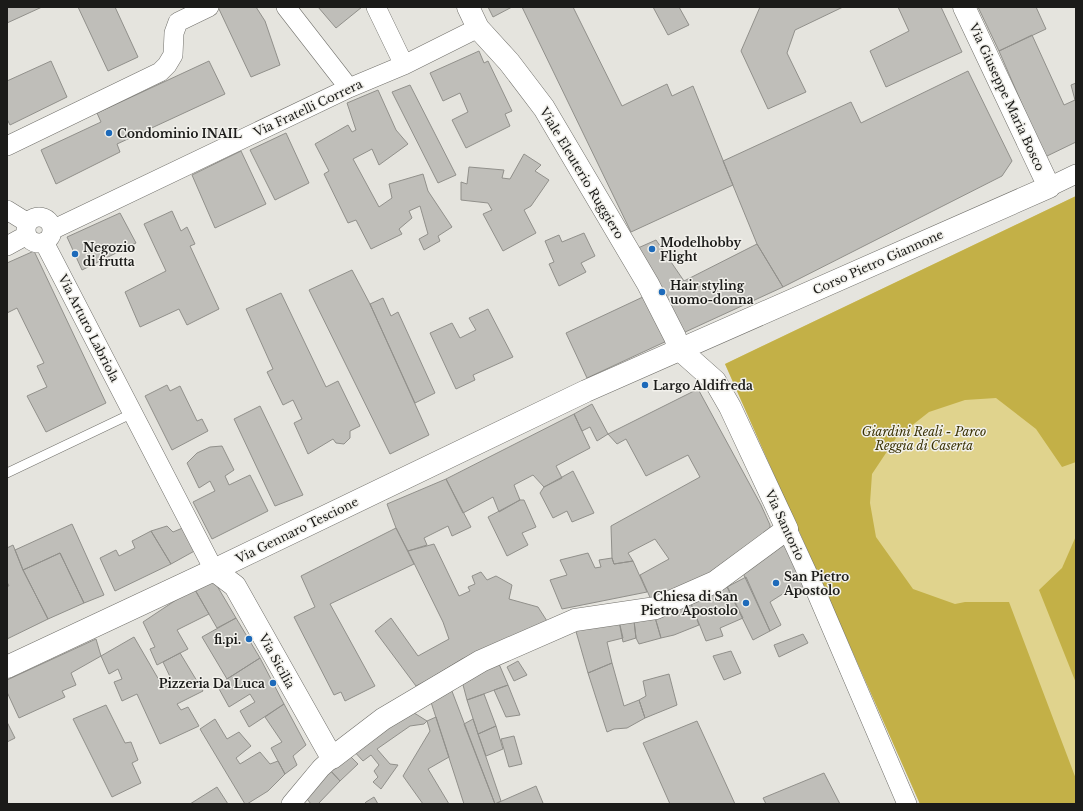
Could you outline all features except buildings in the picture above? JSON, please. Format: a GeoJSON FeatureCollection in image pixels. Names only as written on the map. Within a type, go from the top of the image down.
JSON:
{"type":"FeatureCollection","features":[{"type":"Feature","properties":{"kind":"street"},"geometry":{"type":"LineString","coordinates":[[7,146],[160,72],[167,65],[173,55],[174,33],[178,22],[209,7]]}},
{"type":"Feature","properties":{"kind":"street"},"geometry":{"type":"LineString","coordinates":[[286,7],[349,88]]}},
{"type":"Feature","properties":{"kind":"street"},"geometry":{"type":"LineString","coordinates":[[376,7],[404,65]]}},
{"type":"Feature","properties":{"kind":"street","name":"Viale Eleuterio Ruggiero"},"geometry":{"type":"LineString","coordinates":[[468,7],[478,28],[509,62],[544,108],[648,284],[675,337],[679,349]]}},
{"type":"Feature","properties":{"kind":"street","name":"Via Giuseppe Maria Bosco"},"geometry":{"type":"LineString","coordinates":[[964,7],[1049,187]]}},
{"type":"Feature","properties":{"kind":"street","name":"Via Fratelli Correra"},"geometry":{"type":"LineString","coordinates":[[7,246],[349,88],[404,65],[478,28]]}},
{"type":"Feature","properties":{"kind":"street","name":"Corso Pietro Giannone"},"geometry":{"type":"LineString","coordinates":[[679,349],[1076,174]]}},
{"type":"Feature","properties":{"kind":"street"},"geometry":{"type":"LineString","coordinates":[[7,210],[38,233]]}},
{"type":"Feature","properties":{"kind":"street","name":"Via Arturo Labriola"},"geometry":{"type":"LineString","coordinates":[[38,233],[214,570]]}},
{"type":"Feature","properties":{"kind":"street","name":"Via Gennaro Tescione"},"geometry":{"type":"LineString","coordinates":[[7,667],[214,570],[586,391],[679,349]]}},
{"type":"Feature","properties":{"kind":"street","name":"Via Santorio"},"geometry":{"type":"LineString","coordinates":[[679,349],[715,381],[730,407],[817,594],[907,804]]}},
{"type":"Feature","properties":{"kind":"street"},"geometry":{"type":"LineString","coordinates":[[291,804],[321,768],[383,719],[481,662],[575,620],[656,608],[715,582],[787,529]]}},
{"type":"Feature","properties":{"kind":"street","name":"Via Sicilia"},"geometry":{"type":"LineString","coordinates":[[214,570],[235,586],[332,758]]}},
{"type":"Feature","properties":{"kind":"lane"},"geometry":{"type":"LineString","coordinates":[[7,473],[133,413]]}},
{"type":"Feature","properties":{"kind":"green space","name":"Giardini Reali - Parco Reggia di Caserta"},"geometry":{"type":"Polygon","coordinates":[[[1076,196],[1076,804],[920,804],[725,364],[1076,196]]]}},
{"type":"Feature","properties":{"kind":"shaded area","name":"Giardini Reali - Parco Reggia di Caserta"},"geometry":{"type":"Polygon","coordinates":[[[1076,196],[1076,462],[1062,467],[1036,429],[996,398],[965,400],[929,412],[896,438],[872,474],[870,503],[876,537],[913,589],[955,604],[965,602],[1009,602],[1076,779],[1076,804],[920,804],[725,364],[1076,196]]]}},
{"type":"Feature","properties":{"kind":"shaded area"},"geometry":{"type":"Polygon","coordinates":[[[1076,536],[1076,683],[1039,590],[1062,568],[1076,536]]]}},
{"type":"Feature","properties":{"kind":"place","name":"Condominio INAIL"},"geometry":{"type":"Point","coordinates":[109,133]}},
{"type":"Feature","properties":{"kind":"place","name":"Modelhobby Flight"},"geometry":{"type":"Point","coordinates":[652,249]}},
{"type":"Feature","properties":{"kind":"place","name":"Negozio di frutta"},"geometry":{"type":"Point","coordinates":[75,254]}},
{"type":"Feature","properties":{"kind":"place","name":"Hair styling uomo-donna"},"geometry":{"type":"Point","coordinates":[662,292]}},
{"type":"Feature","properties":{"kind":"place","name":"Largo Aldifreda"},"geometry":{"type":"Point","coordinates":[645,385]}},
{"type":"Feature","properties":{"kind":"place","name":"San Pietro Apostolo"},"geometry":{"type":"Point","coordinates":[776,583]}},
{"type":"Feature","properties":{"kind":"place","name":"Chiesa di San Pietro Apostolo"},"geometry":{"type":"Point","coordinates":[746,603]}},
{"type":"Feature","properties":{"kind":"place","name":"fi.pi."},"geometry":{"type":"Point","coordinates":[249,639]}},
{"type":"Feature","properties":{"kind":"place","name":"Pizzeria Da Luca"},"geometry":{"type":"Point","coordinates":[273,683]}}]}
